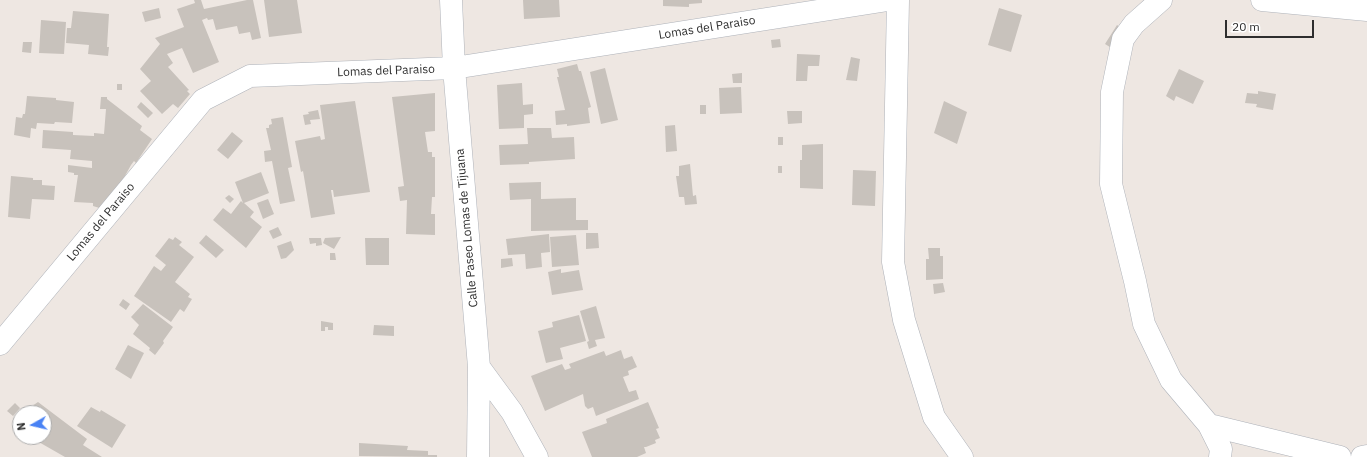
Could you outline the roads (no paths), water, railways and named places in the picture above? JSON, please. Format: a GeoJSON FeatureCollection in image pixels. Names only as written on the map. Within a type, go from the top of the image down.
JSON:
{"type":"FeatureCollection","features":[{"type":"Feature","properties":{"kind":"street","name":"Calle Paseo Lomas de Tijuana"},"geometry":{"type":"LineString","coordinates":[[451,0],[454,68],[478,367],[478,457]]}},
{"type":"Feature","properties":{"kind":"street","name":"Lomas del Paraiso"},"geometry":{"type":"LineString","coordinates":[[0,344],[203,100],[250,76],[454,68],[888,0]]}},
{"type":"Feature","properties":{"kind":"street"},"geometry":{"type":"LineString","coordinates":[[898,0],[892,262],[904,320],[934,417],[962,457]]}},
{"type":"Feature","properties":{"kind":"street"},"geometry":{"type":"LineString","coordinates":[[1161,0],[1134,24],[1123,39],[1112,92],[1111,184],[1144,324],[1171,380],[1209,425],[1221,449],[1220,457]]}},
{"type":"Feature","properties":{"kind":"street"},"geometry":{"type":"LineString","coordinates":[[1262,0],[1367,10]]}},
{"type":"Feature","properties":{"kind":"street"},"geometry":{"type":"LineString","coordinates":[[478,367],[512,412],[538,457]]}},
{"type":"Feature","properties":{"kind":"street"},"geometry":{"type":"LineString","coordinates":[[1209,425],[1340,457]]}},
{"type":"Feature","properties":{"kind":"street"},"geometry":{"type":"LineString","coordinates":[[1362,457],[1367,456]]}}]}
